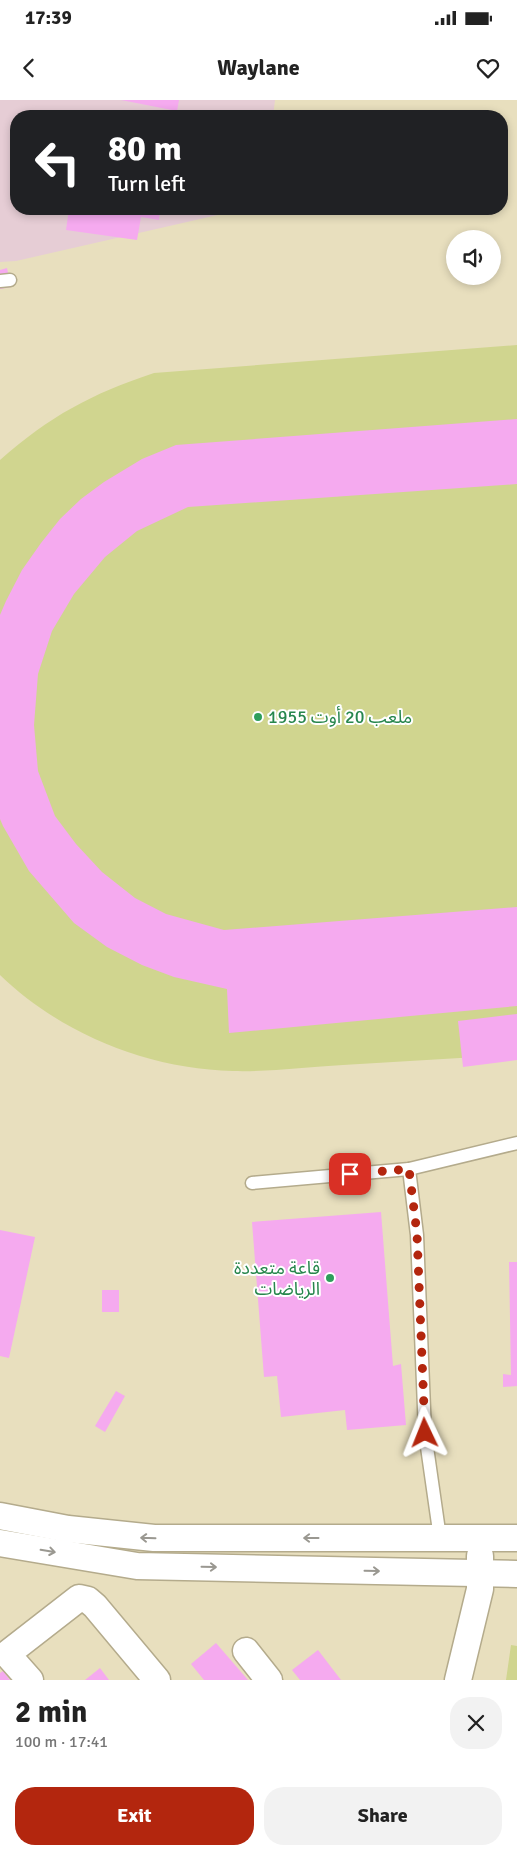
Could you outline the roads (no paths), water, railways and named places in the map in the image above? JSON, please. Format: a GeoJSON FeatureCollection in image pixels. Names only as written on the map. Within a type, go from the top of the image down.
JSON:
{"type":"FeatureCollection","features":[{"type":"Feature","properties":{"kind":"street"},"geometry":{"type":"LineString","coordinates":[[0,1516],[68,1529],[131,1537],[517,1538]]}},
{"type":"Feature","properties":{"kind":"street"},"geometry":{"type":"LineString","coordinates":[[458,1680],[480,1589],[480,1538]]}},
{"type":"Feature","properties":{"kind":"street"},"geometry":{"type":"LineString","coordinates":[[0,1543],[137,1566],[517,1574]]}},
{"type":"Feature","properties":{"kind":"street"},"geometry":{"type":"LineString","coordinates":[[30,1680],[2,1656],[79,1598],[88,1600],[95,1606],[157,1680]]}},
{"type":"Feature","properties":{"kind":"street"},"geometry":{"type":"LineString","coordinates":[[246,1652],[269,1680]]}},
{"type":"Feature","properties":{"kind":"lane"},"geometry":{"type":"LineString","coordinates":[[252,1183],[409,1169],[517,1143]]}},
{"type":"Feature","properties":{"kind":"lane"},"geometry":{"type":"LineString","coordinates":[[409,1169],[417,1234],[425,1433],[440,1538]]}},
{"type":"Feature","properties":{"kind":"place","name":"ملعب 20 أوت 1955"},"geometry":{"type":"Point","coordinates":[258,717]}},
{"type":"Feature","properties":{"kind":"place","name":"قاعة متعددة الرياضات"},"geometry":{"type":"Point","coordinates":[330,1278]}}]}
